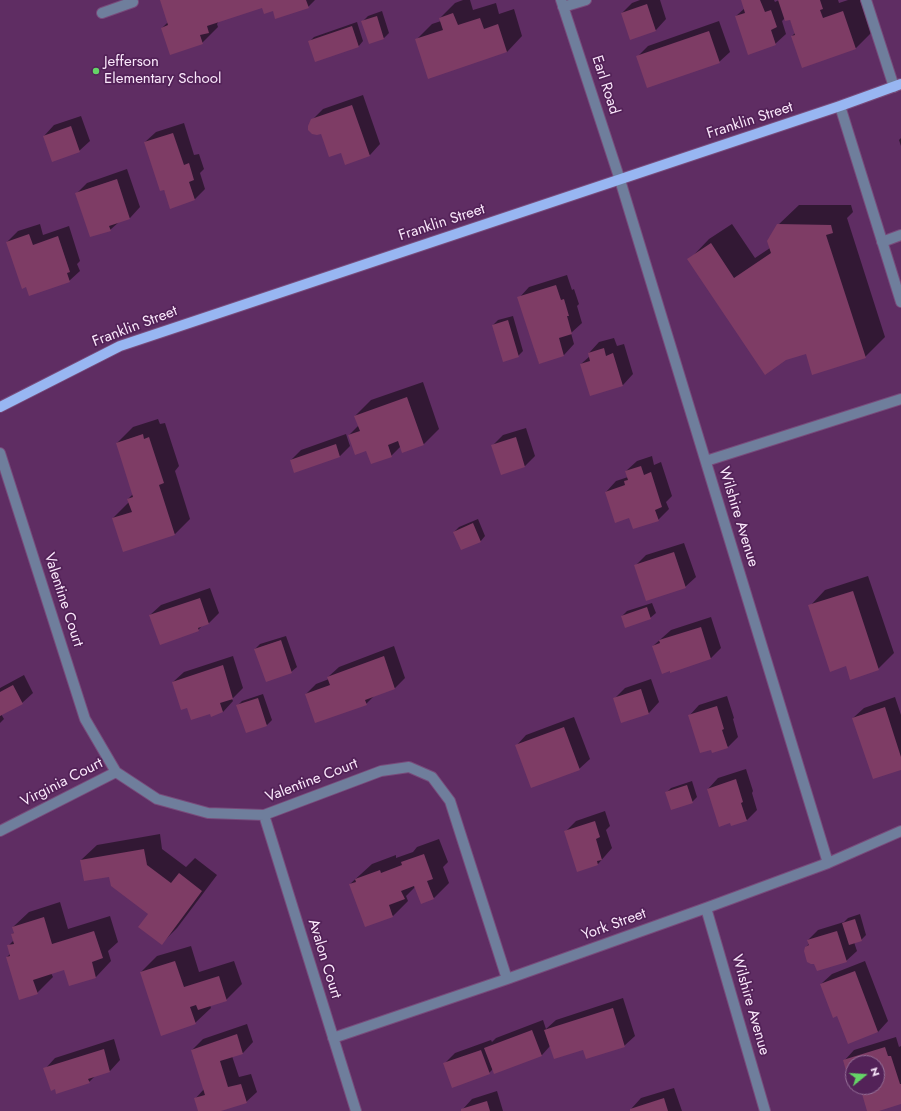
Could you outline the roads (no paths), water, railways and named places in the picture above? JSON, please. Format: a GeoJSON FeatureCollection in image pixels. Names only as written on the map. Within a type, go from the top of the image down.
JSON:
{"type":"FeatureCollection","features":[{"type":"Feature","properties":{"kind":"main road","name":"Franklin Street"},"geometry":{"type":"LineString","coordinates":[[0,406],[120,346],[620,180],[898,85]]}},
{"type":"Feature","properties":{"kind":"street"},"geometry":{"type":"LineString","coordinates":[[102,13],[133,2],[132,0]]}},
{"type":"Feature","properties":{"kind":"street"},"geometry":{"type":"LineString","coordinates":[[562,4],[586,0]]}},
{"type":"Feature","properties":{"kind":"street"},"geometry":{"type":"LineString","coordinates":[[866,0],[898,85]]}},
{"type":"Feature","properties":{"kind":"street","name":"Earl Road"},"geometry":{"type":"LineString","coordinates":[[562,4],[620,180]]}},
{"type":"Feature","properties":{"kind":"street"},"geometry":{"type":"LineString","coordinates":[[840,106],[901,302]]}},
{"type":"Feature","properties":{"kind":"street","name":"Wilshire Avenue"},"geometry":{"type":"LineString","coordinates":[[620,180],[828,863]]}},
{"type":"Feature","properties":{"kind":"street"},"geometry":{"type":"LineString","coordinates":[[882,242],[901,235]]}},
{"type":"Feature","properties":{"kind":"street"},"geometry":{"type":"LineString","coordinates":[[706,461],[901,399]]}},
{"type":"Feature","properties":{"kind":"street","name":"Valentine Court"},"geometry":{"type":"LineString","coordinates":[[0,453],[86,719],[116,772],[157,799],[208,813],[264,815],[381,771],[409,767],[432,777],[450,801],[507,979]]}},
{"type":"Feature","properties":{"kind":"street","name":"Virginia Court"},"geometry":{"type":"LineString","coordinates":[[0,832],[116,772]]}},
{"type":"Feature","properties":{"kind":"street","name":"Avalon Court"},"geometry":{"type":"LineString","coordinates":[[264,815],[356,1111]]}},
{"type":"Feature","properties":{"kind":"street","name":"York Street"},"geometry":{"type":"LineString","coordinates":[[334,1038],[507,979],[706,908],[828,863],[901,831]]}},
{"type":"Feature","properties":{"kind":"street","name":"Wilshire Avenue"},"geometry":{"type":"LineString","coordinates":[[706,908],[765,1111]]}},
{"type":"Feature","properties":{"kind":"place","name":"Jefferson Elementary School"},"geometry":{"type":"Point","coordinates":[96,71]}}]}
